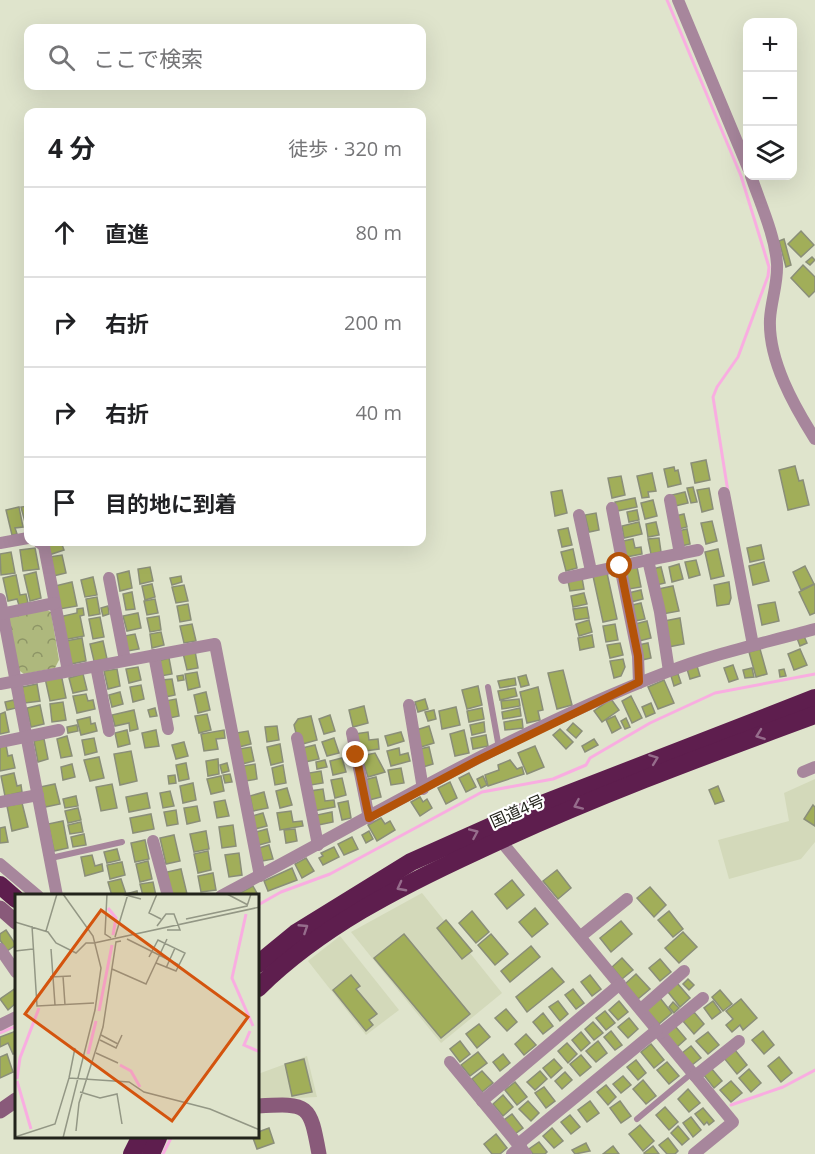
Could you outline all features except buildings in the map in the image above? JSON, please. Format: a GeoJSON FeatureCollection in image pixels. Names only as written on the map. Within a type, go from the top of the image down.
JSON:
{"type":"FeatureCollection","features":[{"type":"Feature","properties":{"kind":"highway","name":"国道4号"},"geometry":{"type":"LineString","coordinates":[[260,962],[296,933],[411,862],[542,804],[815,698]]}},
{"type":"Feature","properties":{"kind":"highway","name":"国道4号"},"geometry":{"type":"LineString","coordinates":[[260,986],[306,947],[376,901],[500,840],[592,800],[815,715]]}},
{"type":"Feature","properties":{"kind":"highway"},"geometry":{"type":"LineString","coordinates":[[0,885],[15,898]]}},
{"type":"Feature","properties":{"kind":"highway"},"geometry":{"type":"LineString","coordinates":[[132,1154],[139,1139]]}},
{"type":"Feature","properties":{"kind":"highway"},"geometry":{"type":"LineString","coordinates":[[151,1154],[157,1139]]}},
{"type":"Feature","properties":{"kind":"street"},"geometry":{"type":"LineString","coordinates":[[678,0],[743,158]]}},
{"type":"Feature","properties":{"kind":"street"},"geometry":{"type":"LineString","coordinates":[[752,180],[777,265],[770,319],[771,340],[778,366],[801,417],[815,439]]}},
{"type":"Feature","properties":{"kind":"street"},"geometry":{"type":"LineString","coordinates":[[724,493],[753,645]]}},
{"type":"Feature","properties":{"kind":"street"},"geometry":{"type":"LineString","coordinates":[[670,500],[680,554]]}},
{"type":"Feature","properties":{"kind":"street"},"geometry":{"type":"LineString","coordinates":[[612,508],[638,656],[639,682]]}},
{"type":"Feature","properties":{"kind":"street"},"geometry":{"type":"LineString","coordinates":[[579,515],[591,571]]}},
{"type":"Feature","properties":{"kind":"street"},"geometry":{"type":"LineString","coordinates":[[0,543],[24,539]]}},
{"type":"Feature","properties":{"kind":"street"},"geometry":{"type":"LineString","coordinates":[[44,546],[68,671]]}},
{"type":"Feature","properties":{"kind":"street"},"geometry":{"type":"LineString","coordinates":[[564,578],[698,550]]}},
{"type":"Feature","properties":{"kind":"street"},"geometry":{"type":"LineString","coordinates":[[648,560],[660,612],[669,671]]}},
{"type":"Feature","properties":{"kind":"street"},"geometry":{"type":"LineString","coordinates":[[109,578],[124,660]]}},
{"type":"Feature","properties":{"kind":"street"},"geometry":{"type":"LineString","coordinates":[[0,599],[1,614],[16,680],[57,894]]}},
{"type":"Feature","properties":{"kind":"street"},"geometry":{"type":"LineString","coordinates":[[1,614],[55,603]]}},
{"type":"Feature","properties":{"kind":"street"},"geometry":{"type":"LineString","coordinates":[[225,894],[500,749],[639,682],[753,645],[815,629]]}},
{"type":"Feature","properties":{"kind":"street"},"geometry":{"type":"LineString","coordinates":[[0,684],[215,644],[260,876]]}},
{"type":"Feature","properties":{"kind":"street"},"geometry":{"type":"LineString","coordinates":[[154,655],[168,729]]}},
{"type":"Feature","properties":{"kind":"street"},"geometry":{"type":"LineString","coordinates":[[96,666],[110,731]]}},
{"type":"Feature","properties":{"kind":"street"},"geometry":{"type":"LineString","coordinates":[[409,705],[423,789]]}},
{"type":"Feature","properties":{"kind":"street"},"geometry":{"type":"LineString","coordinates":[[0,742],[59,730]]}},
{"type":"Feature","properties":{"kind":"street"},"geometry":{"type":"LineString","coordinates":[[352,734],[369,818]]}},
{"type":"Feature","properties":{"kind":"street"},"geometry":{"type":"LineString","coordinates":[[297,738],[318,845]]}},
{"type":"Feature","properties":{"kind":"street"},"geometry":{"type":"LineString","coordinates":[[803,772],[815,767]]}},
{"type":"Feature","properties":{"kind":"street"},"geometry":{"type":"LineString","coordinates":[[0,802],[38,795]]}},
{"type":"Feature","properties":{"kind":"street"},"geometry":{"type":"LineString","coordinates":[[500,840],[733,1122],[694,1154]]}},
{"type":"Feature","properties":{"kind":"street"},"geometry":{"type":"LineString","coordinates":[[153,841],[167,894]]}},
{"type":"Feature","properties":{"kind":"street"},"geometry":{"type":"LineString","coordinates":[[0,864],[36,894]]}},
{"type":"Feature","properties":{"kind":"street"},"geometry":{"type":"LineString","coordinates":[[581,936],[627,899]]}},
{"type":"Feature","properties":{"kind":"street"},"geometry":{"type":"LineString","coordinates":[[0,908],[15,921]]}},
{"type":"Feature","properties":{"kind":"street"},"geometry":{"type":"LineString","coordinates":[[0,949],[15,971]]}},
{"type":"Feature","properties":{"kind":"street"},"geometry":{"type":"LineString","coordinates":[[640,1009],[684,971]]}},
{"type":"Feature","properties":{"kind":"street"},"geometry":{"type":"LineString","coordinates":[[482,1101],[620,984]]}},
{"type":"Feature","properties":{"kind":"street"},"geometry":{"type":"LineString","coordinates":[[519,1152],[522,1141],[703,998]]}},
{"type":"Feature","properties":{"kind":"street"},"geometry":{"type":"LineString","coordinates":[[0,1024],[15,1017]]}},
{"type":"Feature","properties":{"kind":"street"},"geometry":{"type":"LineString","coordinates":[[694,1075],[739,1041]]}},
{"type":"Feature","properties":{"kind":"street"},"geometry":{"type":"LineString","coordinates":[[450,1062],[519,1152]]}},
{"type":"Feature","properties":{"kind":"street"},"geometry":{"type":"LineString","coordinates":[[0,1111],[15,1101]]}},
{"type":"Feature","properties":{"kind":"street"},"geometry":{"type":"LineString","coordinates":[[260,1106],[291,1104],[300,1107],[313,1120],[319,1154]]}},
{"type":"Feature","properties":{"kind":"lane"},"geometry":{"type":"LineString","coordinates":[[488,687],[500,749]]}},
{"type":"Feature","properties":{"kind":"lane"},"geometry":{"type":"LineString","coordinates":[[51,858],[122,842]]}},
{"type":"Feature","properties":{"kind":"lane"},"geometry":{"type":"LineString","coordinates":[[637,1119],[694,1075]]}},
{"type":"Feature","properties":{"kind":"shaded area"},"geometry":{"type":"Polygon","coordinates":[[[815,779],[815,842],[801,859],[729,879],[718,840],[789,821],[784,793],[815,779]]]}},
{"type":"Feature","properties":{"kind":"shaded area"},"geometry":{"type":"Polygon","coordinates":[[[422,893],[502,993],[441,1043],[351,932],[422,893]]]}},
{"type":"Feature","properties":{"kind":"shaded area"},"geometry":{"type":"Polygon","coordinates":[[[340,936],[399,1010],[366,1035],[308,961],[340,936]]]}},
{"type":"Feature","properties":{"kind":"shaded area"},"geometry":{"type":"Polygon","coordinates":[[[307,1056],[317,1097],[260,1100],[260,1073],[307,1056]]]}},
{"type":"Feature","properties":{"kind":"green space"},"geometry":{"type":"Polygon","coordinates":[[[45,609],[51,612],[59,660],[55,668],[24,674],[17,669],[7,622],[10,617],[45,609]]]}},
{"type":"Feature","properties":{"kind":"waterway"},"geometry":{"type":"LineString","coordinates":[[667,0],[741,176],[769,267],[768,276],[738,357],[717,387],[713,397],[728,492]]}},
{"type":"Feature","properties":{"kind":"waterway"},"geometry":{"type":"LineString","coordinates":[[260,904],[281,892],[330,874],[482,792],[553,779],[586,765],[590,758],[650,723],[715,693],[815,674]]}},
{"type":"Feature","properties":{"kind":"waterway"},"geometry":{"type":"LineString","coordinates":[[0,1033],[15,1026]]}},
{"type":"Feature","properties":{"kind":"waterway"},"geometry":{"type":"LineString","coordinates":[[731,1105],[783,1087],[815,1070]]}},
{"type":"Feature","properties":{"kind":"waterway"},"geometry":{"type":"LineString","coordinates":[[163,1154],[170,1139]]}},
{"type":"Feature","properties":{"kind":"route"},"geometry":{"type":"LineString","coordinates":[[356,755],[369,818],[457,770],[639,682],[638,656],[620,566]]}}]}
